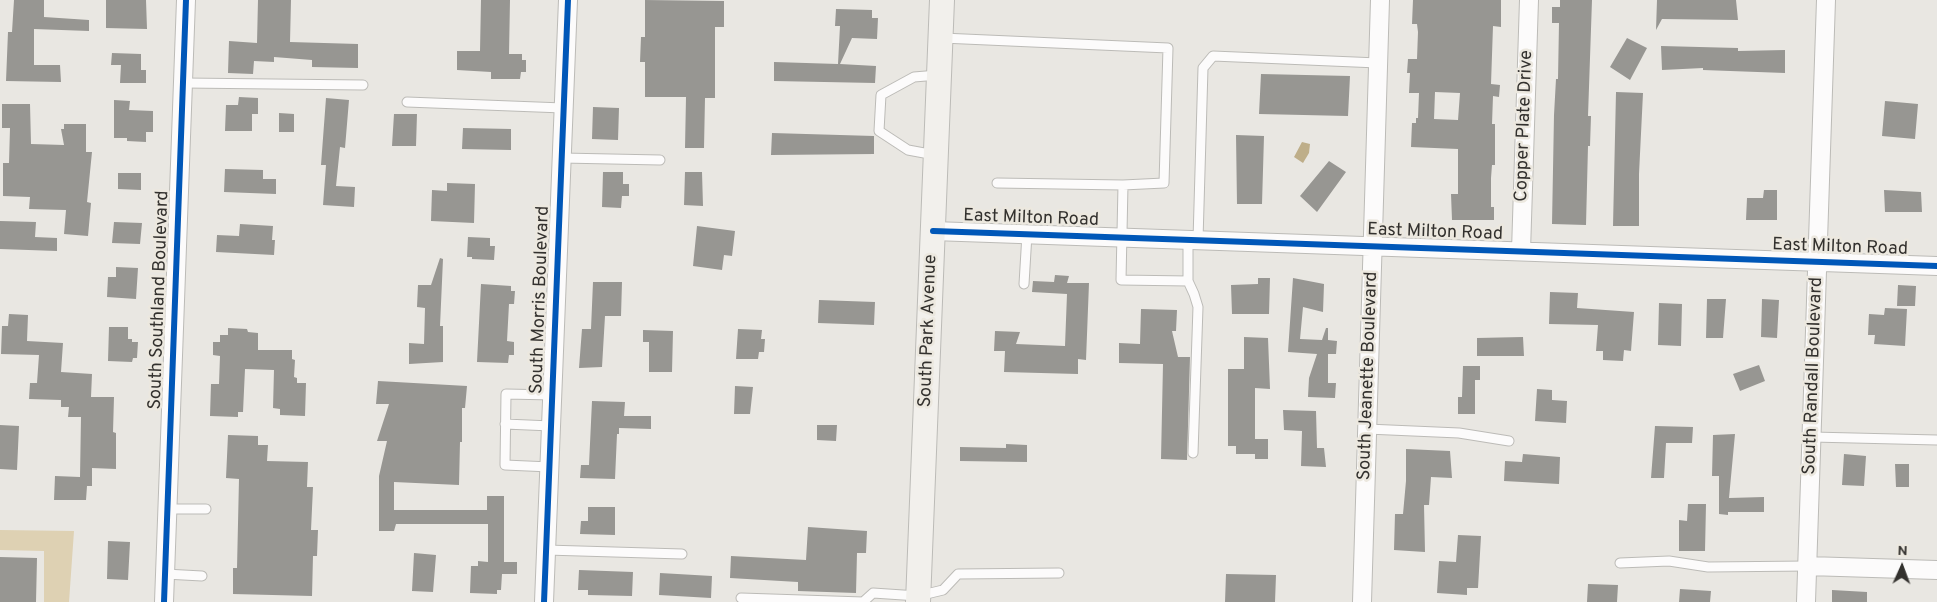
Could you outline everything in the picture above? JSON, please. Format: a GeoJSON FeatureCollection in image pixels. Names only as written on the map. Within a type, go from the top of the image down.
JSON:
{"type":"FeatureCollection","features":[{"type":"Feature","properties":{"kind":"main road","name":"South Park Avenue"},"geometry":{"type":"LineString","coordinates":[[918,599],[942,0]]}},
{"type":"Feature","properties":{"kind":"street","name":"South Southland Boulevard"},"geometry":{"type":"LineString","coordinates":[[164,602],[186,0]]}},
{"type":"Feature","properties":{"kind":"street","name":"South Morris Boulevard"},"geometry":{"type":"LineString","coordinates":[[544,602],[562,158],[562,108],[568,0]]}},
{"type":"Feature","properties":{"kind":"street","name":"South Jeanette Boulevard"},"geometry":{"type":"LineString","coordinates":[[1362,602],[1380,0]]}},
{"type":"Feature","properties":{"kind":"street","name":"Copper Plate Drive"},"geometry":{"type":"LineString","coordinates":[[1521,252],[1529,0]]}},
{"type":"Feature","properties":{"kind":"street","name":"South Randall Boulevard"},"geometry":{"type":"LineString","coordinates":[[1806,602],[1826,0]]}},
{"type":"Feature","properties":{"kind":"street","name":"East Milton Road"},"geometry":{"type":"LineString","coordinates":[[933,231],[1937,266]]}},
{"type":"Feature","properties":{"kind":"street"},"geometry":{"type":"LineString","coordinates":[[1808,566],[1937,570]]}},
{"type":"Feature","properties":{"kind":"lane"},"geometry":{"type":"LineString","coordinates":[[940,38],[1168,48],[1164,183],[1123,185],[998,183]]}},
{"type":"Feature","properties":{"kind":"lane"},"geometry":{"type":"LineString","coordinates":[[1193,453],[1198,307],[1188,281],[1193,240],[1203,68],[1213,56],[1378,63]]}},
{"type":"Feature","properties":{"kind":"lane"},"geometry":{"type":"LineString","coordinates":[[936,155],[908,150],[879,131],[881,95],[914,77],[939,75]]}},
{"type":"Feature","properties":{"kind":"lane"},"geometry":{"type":"LineString","coordinates":[[184,84],[363,85]]}},
{"type":"Feature","properties":{"kind":"lane"},"geometry":{"type":"LineString","coordinates":[[406,102],[562,108]]}},
{"type":"Feature","properties":{"kind":"lane"},"geometry":{"type":"LineString","coordinates":[[562,158],[660,160]]}},
{"type":"Feature","properties":{"kind":"lane"},"geometry":{"type":"LineString","coordinates":[[1123,185],[1121,280],[1188,281]]}},
{"type":"Feature","properties":{"kind":"lane"},"geometry":{"type":"LineString","coordinates":[[1024,284],[1028,234]]}},
{"type":"Feature","properties":{"kind":"lane"},"geometry":{"type":"LineString","coordinates":[[550,467],[505,465],[506,394],[552,395]]}},
{"type":"Feature","properties":{"kind":"lane"},"geometry":{"type":"LineString","coordinates":[[506,424],[551,426]]}},
{"type":"Feature","properties":{"kind":"lane"},"geometry":{"type":"LineString","coordinates":[[1367,429],[1459,434],[1509,440]]}},
{"type":"Feature","properties":{"kind":"lane"},"geometry":{"type":"LineString","coordinates":[[1812,437],[1937,440]]}},
{"type":"Feature","properties":{"kind":"lane"},"geometry":{"type":"LineString","coordinates":[[168,509],[206,510]]}},
{"type":"Feature","properties":{"kind":"lane"},"geometry":{"type":"LineString","coordinates":[[546,550],[682,554]]}},
{"type":"Feature","properties":{"kind":"lane"},"geometry":{"type":"LineString","coordinates":[[1620,563],[1669,561],[1708,566],[1808,566]]}},
{"type":"Feature","properties":{"kind":"lane"},"geometry":{"type":"LineString","coordinates":[[741,598],[863,602],[873,593],[918,599],[943,590],[958,574],[1059,573]]}},
{"type":"Feature","properties":{"kind":"lane"},"geometry":{"type":"LineString","coordinates":[[165,574],[202,576]]}},
{"type":"Feature","properties":{"kind":"shaded area"},"geometry":{"type":"Polygon","coordinates":[[[1302,142],[1310,144],[1309,153],[1303,163],[1294,157],[1302,142]]]}},
{"type":"Feature","properties":{"kind":"shaded area"},"geometry":{"type":"Polygon","coordinates":[[[0,530],[74,531],[69,602],[44,602],[44,551],[0,550],[0,530]]]}},
{"type":"Feature","properties":{"kind":"building"},"geometry":{"type":"Polygon","coordinates":[[[14,0],[44,0],[44,17],[89,20],[89,31],[34,29],[34,65],[60,65],[61,82],[6,81],[8,32],[12,32],[14,0]]]}},
{"type":"Feature","properties":{"kind":"building"},"geometry":{"type":"Polygon","coordinates":[[[106,0],[146,0],[147,29],[106,28],[106,0]]]}},
{"type":"Feature","properties":{"kind":"building"},"geometry":{"type":"Polygon","coordinates":[[[258,0],[291,0],[290,42],[358,44],[358,68],[312,67],[312,60],[274,57],[274,62],[254,61],[253,74],[228,73],[229,41],[257,43],[258,0]]]}},
{"type":"Feature","properties":{"kind":"building"},"geometry":{"type":"Polygon","coordinates":[[[481,0],[510,0],[509,54],[522,54],[522,60],[526,60],[526,72],[521,72],[520,79],[491,79],[491,72],[457,70],[457,51],[480,51],[481,0]]]}},
{"type":"Feature","properties":{"kind":"building"},"geometry":{"type":"Polygon","coordinates":[[[645,0],[724,1],[724,27],[715,27],[715,98],[705,98],[704,148],[685,148],[686,97],[645,97],[645,62],[640,62],[641,37],[645,37],[645,0]]]}},
{"type":"Feature","properties":{"kind":"building"},"geometry":{"type":"Polygon","coordinates":[[[1413,0],[1501,0],[1501,27],[1493,26],[1491,84],[1500,85],[1499,97],[1493,96],[1492,124],[1495,124],[1495,165],[1492,165],[1491,207],[1494,207],[1494,220],[1452,220],[1451,194],[1458,194],[1458,149],[1411,147],[1412,123],[1416,123],[1416,118],[1418,118],[1419,93],[1409,93],[1410,73],[1407,73],[1408,59],[1417,59],[1417,24],[1412,24],[1413,0]],[[1435,92],[1434,119],[1458,120],[1460,93],[1435,92]]]}},
{"type":"Feature","properties":{"kind":"building"},"geometry":{"type":"Polygon","coordinates":[[[1560,0],[1592,0],[1588,116],[1591,116],[1590,146],[1588,146],[1586,225],[1552,224],[1554,115],[1556,79],[1558,79],[1559,23],[1552,23],[1552,7],[1560,7],[1560,0]]]}},
{"type":"Feature","properties":{"kind":"building"},"geometry":{"type":"Polygon","coordinates":[[[1657,0],[1736,0],[1738,20],[1662,19],[1656,30],[1657,0]]]}},
{"type":"Feature","properties":{"kind":"building"},"geometry":{"type":"Polygon","coordinates":[[[836,9],[872,10],[872,18],[878,18],[877,39],[852,38],[840,64],[876,66],[875,83],[774,81],[774,62],[838,64],[840,26],[835,26],[836,9]]]}},
{"type":"Feature","properties":{"kind":"building"},"geometry":{"type":"Polygon","coordinates":[[[1627,38],[1647,48],[1630,80],[1610,67],[1627,38]]]}},
{"type":"Feature","properties":{"kind":"building"},"geometry":{"type":"Polygon","coordinates":[[[1661,46],[1738,48],[1738,51],[1785,50],[1785,73],[1703,70],[1703,68],[1662,70],[1661,46]]]}},
{"type":"Feature","properties":{"kind":"building"},"geometry":{"type":"Polygon","coordinates":[[[112,53],[141,54],[141,70],[146,70],[146,83],[120,83],[121,65],[111,65],[112,53]]]}},
{"type":"Feature","properties":{"kind":"building"},"geometry":{"type":"Polygon","coordinates":[[[1261,74],[1350,76],[1348,116],[1259,114],[1261,74]]]}},
{"type":"Feature","properties":{"kind":"building"},"geometry":{"type":"Polygon","coordinates":[[[1616,92],[1643,93],[1639,174],[1639,226],[1613,226],[1616,92]]]}},
{"type":"Feature","properties":{"kind":"building"},"geometry":{"type":"Polygon","coordinates":[[[239,97],[258,98],[258,114],[252,114],[252,131],[225,131],[226,105],[238,105],[239,97]]]}},
{"type":"Feature","properties":{"kind":"building"},"geometry":{"type":"Polygon","coordinates":[[[326,98],[349,100],[345,148],[340,147],[336,186],[355,187],[354,207],[323,205],[326,165],[321,165],[326,98]]]}},
{"type":"Feature","properties":{"kind":"building"},"geometry":{"type":"Polygon","coordinates":[[[114,100],[130,101],[129,110],[153,111],[153,132],[146,132],[146,142],[127,141],[127,138],[114,138],[114,100]]]}},
{"type":"Feature","properties":{"kind":"building"},"geometry":{"type":"Polygon","coordinates":[[[1885,101],[1918,104],[1915,139],[1882,136],[1885,101]]]}},
{"type":"Feature","properties":{"kind":"building"},"geometry":{"type":"Polygon","coordinates":[[[2,104],[30,104],[31,144],[64,145],[61,129],[64,129],[64,124],[86,124],[86,152],[92,152],[87,202],[91,203],[88,236],[64,234],[66,210],[29,209],[30,197],[3,196],[3,163],[9,163],[10,128],[2,128],[2,104]]]}},
{"type":"Feature","properties":{"kind":"building"},"geometry":{"type":"Polygon","coordinates":[[[593,107],[619,108],[618,140],[592,139],[593,107]]]}},
{"type":"Feature","properties":{"kind":"building"},"geometry":{"type":"Polygon","coordinates":[[[279,113],[294,114],[294,132],[279,132],[279,113]]]}},
{"type":"Feature","properties":{"kind":"building"},"geometry":{"type":"Polygon","coordinates":[[[394,114],[417,114],[416,146],[392,146],[394,114]]]}},
{"type":"Feature","properties":{"kind":"building"},"geometry":{"type":"Polygon","coordinates":[[[463,128],[511,129],[511,150],[462,149],[463,128]]]}},
{"type":"Feature","properties":{"kind":"building"},"geometry":{"type":"Polygon","coordinates":[[[772,133],[874,136],[874,154],[771,155],[772,133]]]}},
{"type":"Feature","properties":{"kind":"building"},"geometry":{"type":"Polygon","coordinates":[[[1236,135],[1264,136],[1262,204],[1237,204],[1236,135]]]}},
{"type":"Feature","properties":{"kind":"building"},"geometry":{"type":"Polygon","coordinates":[[[1329,161],[1346,172],[1317,212],[1300,196],[1329,161]]]}},
{"type":"Feature","properties":{"kind":"building"},"geometry":{"type":"Polygon","coordinates":[[[225,169],[263,170],[263,179],[276,179],[276,194],[224,192],[225,169]]]}},
{"type":"Feature","properties":{"kind":"building"},"geometry":{"type":"Polygon","coordinates":[[[603,172],[623,172],[623,184],[629,184],[629,196],[622,196],[621,208],[602,207],[603,172]]]}},
{"type":"Feature","properties":{"kind":"building"},"geometry":{"type":"Polygon","coordinates":[[[685,172],[702,172],[703,206],[684,205],[685,172]]]}},
{"type":"Feature","properties":{"kind":"building"},"geometry":{"type":"Polygon","coordinates":[[[118,173],[141,173],[141,190],[118,189],[118,173]]]}},
{"type":"Feature","properties":{"kind":"building"},"geometry":{"type":"Polygon","coordinates":[[[447,183],[475,184],[474,223],[431,221],[432,190],[447,191],[447,183]]]}},
{"type":"Feature","properties":{"kind":"building"},"geometry":{"type":"Polygon","coordinates":[[[1764,190],[1777,190],[1777,220],[1746,220],[1747,198],[1763,198],[1764,190]]]}},
{"type":"Feature","properties":{"kind":"building"},"geometry":{"type":"Polygon","coordinates":[[[1884,190],[1921,192],[1922,212],[1885,212],[1884,190]]]}},
{"type":"Feature","properties":{"kind":"building"},"geometry":{"type":"Polygon","coordinates":[[[0,221],[36,222],[35,237],[57,238],[57,251],[0,249],[0,221]]]}},
{"type":"Feature","properties":{"kind":"building"},"geometry":{"type":"Polygon","coordinates":[[[114,222],[142,223],[140,244],[112,243],[114,222]]]}},
{"type":"Feature","properties":{"kind":"building"},"geometry":{"type":"Polygon","coordinates":[[[240,224],[273,226],[272,240],[275,240],[274,255],[216,252],[217,235],[239,236],[240,224]]]}},
{"type":"Feature","properties":{"kind":"building"},"geometry":{"type":"Polygon","coordinates":[[[697,226],[735,231],[732,256],[724,255],[722,270],[693,266],[697,226]]]}},
{"type":"Feature","properties":{"kind":"building"},"geometry":{"type":"Polygon","coordinates":[[[468,237],[490,238],[490,246],[495,246],[494,260],[467,257],[468,237]]]}},
{"type":"Feature","properties":{"kind":"building"},"geometry":{"type":"Polygon","coordinates":[[[440,258],[443,259],[440,326],[443,326],[443,362],[409,364],[409,343],[424,344],[425,308],[417,307],[418,285],[431,285],[440,258]]]}},
{"type":"Feature","properties":{"kind":"building"},"geometry":{"type":"Polygon","coordinates":[[[116,267],[138,268],[136,299],[107,297],[108,277],[116,277],[116,267]]]}},
{"type":"Feature","properties":{"kind":"building"},"geometry":{"type":"Polygon","coordinates":[[[1055,275],[1069,276],[1067,283],[1089,283],[1086,360],[1078,359],[1078,374],[1004,372],[1005,351],[994,351],[995,331],[1020,332],[1016,344],[1065,346],[1067,294],[1032,292],[1033,281],[1054,282],[1055,275]]]}},
{"type":"Feature","properties":{"kind":"building"},"geometry":{"type":"Polygon","coordinates":[[[1258,278],[1270,278],[1269,314],[1232,314],[1231,285],[1258,284],[1258,278]]]}},
{"type":"Feature","properties":{"kind":"building"},"geometry":{"type":"Polygon","coordinates":[[[1293,278],[1324,284],[1323,312],[1303,307],[1300,339],[1322,340],[1326,328],[1328,328],[1328,340],[1337,341],[1336,354],[1328,354],[1328,383],[1336,383],[1335,398],[1308,397],[1309,378],[1317,354],[1288,352],[1293,278]]]}},
{"type":"Feature","properties":{"kind":"building"},"geometry":{"type":"Polygon","coordinates":[[[593,282],[622,282],[621,316],[605,316],[602,367],[579,368],[582,329],[591,329],[593,282]]]}},
{"type":"Feature","properties":{"kind":"building"},"geometry":{"type":"Polygon","coordinates":[[[481,284],[511,286],[511,291],[515,291],[514,304],[509,304],[507,341],[514,342],[514,355],[509,355],[508,363],[477,362],[481,284]]]}},
{"type":"Feature","properties":{"kind":"building"},"geometry":{"type":"Polygon","coordinates":[[[1898,285],[1916,286],[1915,306],[1897,306],[1898,285]]]}},
{"type":"Feature","properties":{"kind":"building"},"geometry":{"type":"Polygon","coordinates":[[[1550,292],[1578,293],[1577,308],[1634,312],[1631,351],[1624,350],[1623,361],[1603,360],[1603,351],[1596,351],[1598,325],[1549,324],[1550,292]]]}},
{"type":"Feature","properties":{"kind":"building"},"geometry":{"type":"Polygon","coordinates":[[[1707,299],[1726,299],[1723,338],[1706,338],[1707,299]]]}},
{"type":"Feature","properties":{"kind":"building"},"geometry":{"type":"Polygon","coordinates":[[[1762,299],[1779,300],[1777,338],[1761,337],[1762,299]]]}},
{"type":"Feature","properties":{"kind":"building"},"geometry":{"type":"Polygon","coordinates":[[[819,300],[875,302],[874,325],[818,323],[819,300]]]}},
{"type":"Feature","properties":{"kind":"building"},"geometry":{"type":"Polygon","coordinates":[[[1659,303],[1682,304],[1681,346],[1658,345],[1659,303]]]}},
{"type":"Feature","properties":{"kind":"building"},"geometry":{"type":"Polygon","coordinates":[[[1885,308],[1907,309],[1905,346],[1874,344],[1875,335],[1868,335],[1869,314],[1884,315],[1885,308]]]}},
{"type":"Feature","properties":{"kind":"building"},"geometry":{"type":"Polygon","coordinates":[[[1141,309],[1177,310],[1176,331],[1172,331],[1178,357],[1190,357],[1187,460],[1161,459],[1163,364],[1119,363],[1119,343],[1140,344],[1141,309]]]}},
{"type":"Feature","properties":{"kind":"building"},"geometry":{"type":"Polygon","coordinates":[[[9,314],[28,315],[27,341],[63,343],[61,372],[92,374],[91,397],[114,397],[113,432],[116,433],[116,469],[92,468],[92,486],[87,486],[86,500],[54,500],[55,476],[80,477],[81,417],[68,417],[69,407],[61,407],[61,400],[29,399],[30,383],[37,383],[39,355],[1,354],[2,326],[8,326],[9,314]]]}},
{"type":"Feature","properties":{"kind":"building"},"geometry":{"type":"Polygon","coordinates":[[[109,327],[128,327],[128,339],[132,339],[132,342],[138,342],[137,358],[133,358],[132,362],[108,361],[109,327]]]}},
{"type":"Feature","properties":{"kind":"building"},"geometry":{"type":"Polygon","coordinates":[[[228,328],[247,329],[248,332],[258,333],[258,350],[292,350],[292,359],[295,360],[294,377],[297,378],[297,383],[306,383],[305,416],[280,415],[280,409],[273,408],[274,370],[245,369],[243,412],[238,412],[238,417],[210,416],[211,384],[219,384],[220,356],[213,355],[213,342],[220,342],[220,335],[228,335],[228,328]]]}},
{"type":"Feature","properties":{"kind":"building"},"geometry":{"type":"Polygon","coordinates":[[[738,329],[762,330],[761,339],[765,339],[764,352],[759,352],[758,359],[736,359],[738,329]]]}},
{"type":"Feature","properties":{"kind":"building"},"geometry":{"type":"Polygon","coordinates":[[[643,330],[673,331],[672,372],[649,372],[649,342],[643,342],[643,330]]]}},
{"type":"Feature","properties":{"kind":"building"},"geometry":{"type":"Polygon","coordinates":[[[1244,337],[1268,338],[1270,389],[1255,388],[1255,439],[1268,439],[1268,459],[1255,459],[1255,454],[1236,454],[1236,446],[1228,446],[1228,369],[1244,369],[1244,337]]]}},
{"type":"Feature","properties":{"kind":"building"},"geometry":{"type":"Polygon","coordinates":[[[1523,337],[1524,356],[1477,356],[1477,338],[1523,337]]]}},
{"type":"Feature","properties":{"kind":"building"},"geometry":{"type":"Polygon","coordinates":[[[1759,365],[1765,381],[1740,391],[1733,374],[1759,365]]]}},
{"type":"Feature","properties":{"kind":"building"},"geometry":{"type":"Polygon","coordinates":[[[1463,366],[1480,366],[1480,380],[1475,380],[1475,414],[1458,414],[1458,397],[1462,397],[1463,366]]]}},
{"type":"Feature","properties":{"kind":"building"},"geometry":{"type":"Polygon","coordinates":[[[378,381],[467,386],[465,408],[462,408],[459,485],[394,482],[394,510],[487,510],[487,496],[504,496],[504,562],[517,562],[517,574],[502,574],[501,590],[497,590],[497,594],[470,593],[471,566],[478,566],[478,561],[488,562],[488,524],[396,524],[394,531],[379,531],[379,476],[387,441],[377,441],[389,404],[376,404],[378,381]]]}},
{"type":"Feature","properties":{"kind":"building"},"geometry":{"type":"Polygon","coordinates":[[[735,386],[753,387],[750,414],[734,414],[735,386]]]}},
{"type":"Feature","properties":{"kind":"building"},"geometry":{"type":"Polygon","coordinates":[[[1537,389],[1552,390],[1552,400],[1567,401],[1566,423],[1535,421],[1537,389]]]}},
{"type":"Feature","properties":{"kind":"building"},"geometry":{"type":"Polygon","coordinates":[[[592,401],[625,402],[624,416],[651,416],[651,429],[619,428],[619,434],[617,434],[615,479],[580,478],[581,465],[589,465],[592,401]]]}},
{"type":"Feature","properties":{"kind":"building"},"geometry":{"type":"Polygon","coordinates":[[[1283,410],[1316,411],[1317,448],[1324,448],[1326,467],[1301,466],[1302,431],[1284,430],[1283,410]]]}},
{"type":"Feature","properties":{"kind":"building"},"geometry":{"type":"Polygon","coordinates":[[[0,425],[19,426],[17,470],[0,469],[0,425]]]}},
{"type":"Feature","properties":{"kind":"building"},"geometry":{"type":"Polygon","coordinates":[[[817,425],[837,425],[836,441],[817,440],[817,425]]]}},
{"type":"Feature","properties":{"kind":"building"},"geometry":{"type":"Polygon","coordinates":[[[1655,426],[1693,427],[1692,443],[1666,443],[1664,478],[1651,478],[1655,426]]]}},
{"type":"Feature","properties":{"kind":"building"},"geometry":{"type":"Polygon","coordinates":[[[1735,434],[1729,498],[1764,497],[1764,512],[1728,512],[1728,515],[1719,514],[1719,476],[1712,476],[1713,435],[1735,434]]]}},
{"type":"Feature","properties":{"kind":"building"},"geometry":{"type":"Polygon","coordinates":[[[228,435],[258,436],[258,445],[268,445],[267,461],[308,462],[307,487],[313,487],[311,530],[318,530],[317,556],[313,556],[312,596],[233,594],[233,568],[237,568],[239,479],[226,478],[228,435]]]}},
{"type":"Feature","properties":{"kind":"building"},"geometry":{"type":"Polygon","coordinates":[[[1006,444],[1027,445],[1027,462],[960,461],[960,447],[1006,448],[1006,444]]]}},
{"type":"Feature","properties":{"kind":"building"},"geometry":{"type":"Polygon","coordinates":[[[1406,449],[1450,451],[1452,478],[1431,477],[1429,505],[1424,505],[1425,552],[1394,550],[1395,514],[1403,514],[1406,449]]]}},
{"type":"Feature","properties":{"kind":"building"},"geometry":{"type":"Polygon","coordinates":[[[1523,454],[1560,457],[1559,484],[1504,481],[1505,461],[1522,462],[1523,454]]]}},
{"type":"Feature","properties":{"kind":"building"},"geometry":{"type":"Polygon","coordinates":[[[1844,454],[1866,456],[1864,486],[1842,485],[1844,454]]]}},
{"type":"Feature","properties":{"kind":"building"},"geometry":{"type":"Polygon","coordinates":[[[1895,464],[1909,464],[1909,487],[1896,487],[1895,464]]]}},
{"type":"Feature","properties":{"kind":"building"},"geometry":{"type":"Polygon","coordinates":[[[1688,504],[1706,504],[1705,551],[1679,551],[1679,520],[1687,521],[1688,504]]]}},
{"type":"Feature","properties":{"kind":"building"},"geometry":{"type":"Polygon","coordinates":[[[588,507],[615,507],[615,535],[580,534],[581,521],[588,521],[588,507]]]}},
{"type":"Feature","properties":{"kind":"building"},"geometry":{"type":"Polygon","coordinates":[[[808,527],[867,531],[866,553],[857,553],[856,593],[798,591],[798,582],[730,578],[731,556],[806,560],[808,527]]]}},
{"type":"Feature","properties":{"kind":"building"},"geometry":{"type":"Polygon","coordinates":[[[1458,535],[1481,536],[1478,588],[1467,588],[1467,595],[1437,593],[1439,561],[1456,562],[1458,535]]]}},
{"type":"Feature","properties":{"kind":"building"},"geometry":{"type":"Polygon","coordinates":[[[108,541],[130,542],[128,580],[107,579],[108,541]]]}},
{"type":"Feature","properties":{"kind":"building"},"geometry":{"type":"Polygon","coordinates":[[[414,553],[436,555],[433,592],[412,591],[414,553]]]}},
{"type":"Feature","properties":{"kind":"building"},"geometry":{"type":"Polygon","coordinates":[[[0,557],[37,558],[36,602],[0,602],[0,557]]]}},
{"type":"Feature","properties":{"kind":"building"},"geometry":{"type":"Polygon","coordinates":[[[579,570],[633,572],[632,596],[588,595],[588,590],[578,590],[579,570]]]}},
{"type":"Feature","properties":{"kind":"building"},"geometry":{"type":"Polygon","coordinates":[[[660,573],[712,576],[711,598],[659,595],[660,573]]]}},
{"type":"Feature","properties":{"kind":"building"},"geometry":{"type":"Polygon","coordinates":[[[1226,574],[1276,575],[1275,602],[1225,602],[1226,574]]]}},
{"type":"Feature","properties":{"kind":"building"},"geometry":{"type":"Polygon","coordinates":[[[1588,584],[1618,585],[1617,602],[1587,602],[1588,584]]]}},
{"type":"Feature","properties":{"kind":"building"},"geometry":{"type":"Polygon","coordinates":[[[1680,589],[1711,591],[1710,602],[1679,602],[1680,589]]]}},
{"type":"Feature","properties":{"kind":"building"},"geometry":{"type":"Polygon","coordinates":[[[1832,590],[1867,592],[1867,602],[1832,602],[1832,590]]]}},
{"type":"Feature","properties":{"kind":"cycle path"},"geometry":{"type":"LineString","coordinates":[[164,602],[186,0]]}},
{"type":"Feature","properties":{"kind":"cycle path"},"geometry":{"type":"LineString","coordinates":[[544,602],[568,0]]}},
{"type":"Feature","properties":{"kind":"cycle path"},"geometry":{"type":"LineString","coordinates":[[933,231],[1937,266]]}}]}
